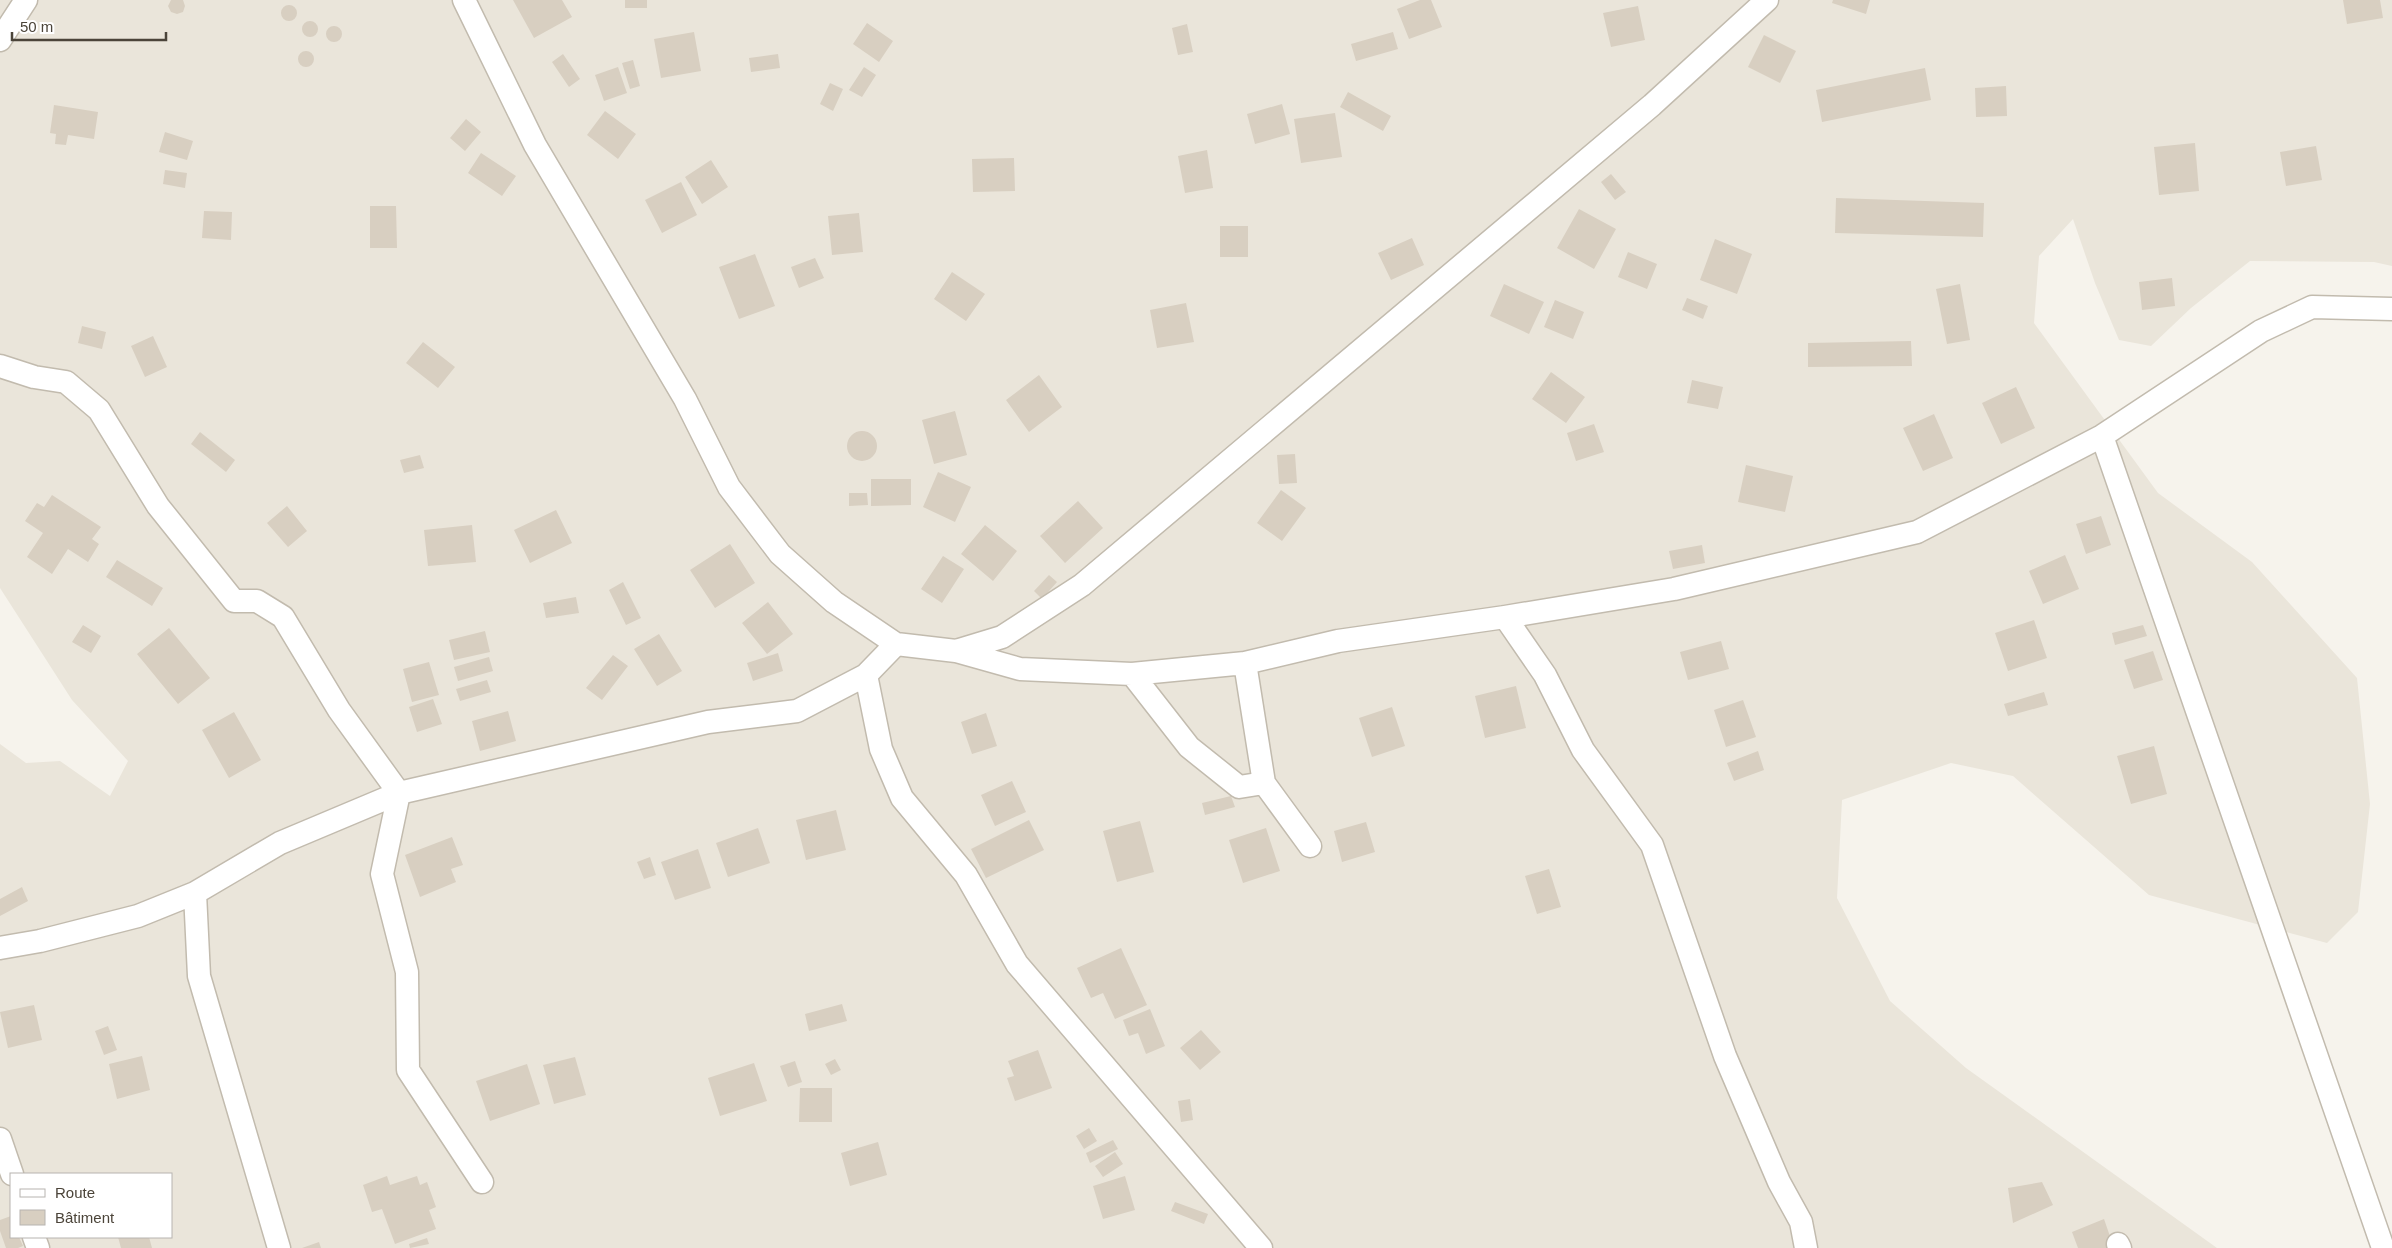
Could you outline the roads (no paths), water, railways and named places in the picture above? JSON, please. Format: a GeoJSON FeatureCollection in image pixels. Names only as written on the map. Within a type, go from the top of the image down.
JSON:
{"type":"FeatureCollection","features":[{"type":"Feature","properties":{"kind":"street"},"geometry":{"type":"LineString","coordinates":[[0,40],[26,0]]}},
{"type":"Feature","properties":{"kind":"street"},"geometry":{"type":"LineString","coordinates":[[464,0],[535,145],[685,399],[729,487],[780,554],[834,602],[896,644],[956,651],[1020,669],[1132,674],[1245,663],[1338,641],[1505,617],[1674,589],[1917,532],[2102,436],[2261,331],[2312,307],[2379,307],[2392,309]]}},
{"type":"Feature","properties":{"kind":"street"},"geometry":{"type":"LineString","coordinates":[[956,651],[1002,637],[1082,585],[1652,105],[1767,0]]}},
{"type":"Feature","properties":{"kind":"street"},"geometry":{"type":"LineString","coordinates":[[0,366],[34,376],[66,382],[99,410],[158,506],[234,601],[257,601],[283,617],[339,710],[399,793],[382,874],[407,972],[408,1070],[482,1182]]}},
{"type":"Feature","properties":{"kind":"street"},"geometry":{"type":"LineString","coordinates":[[2102,436],[2383,1248]]}},
{"type":"Feature","properties":{"kind":"street"},"geometry":{"type":"LineString","coordinates":[[1505,617],[1545,675],[1583,750],[1652,845],[1725,1056],[1779,1182],[1801,1222],[1806,1248]]}},
{"type":"Feature","properties":{"kind":"street"},"geometry":{"type":"LineString","coordinates":[[0,948],[40,941],[138,916],[196,893],[280,843],[399,793],[708,722],[797,711],[866,675],[896,644]]}},
{"type":"Feature","properties":{"kind":"street"},"geometry":{"type":"LineString","coordinates":[[1245,663],[1264,783],[1310,846]]}},
{"type":"Feature","properties":{"kind":"street"},"geometry":{"type":"LineString","coordinates":[[1132,674],[1189,747],[1240,787],[1264,783]]}},
{"type":"Feature","properties":{"kind":"street"},"geometry":{"type":"LineString","coordinates":[[866,675],[881,749],[902,798],[966,875],[1017,964],[1261,1248]]}},
{"type":"Feature","properties":{"kind":"street"},"geometry":{"type":"LineString","coordinates":[[196,893],[199,976],[280,1248]]}},
{"type":"Feature","properties":{"kind":"street"},"geometry":{"type":"LineString","coordinates":[[0,1139],[12,1173]]}}]}
